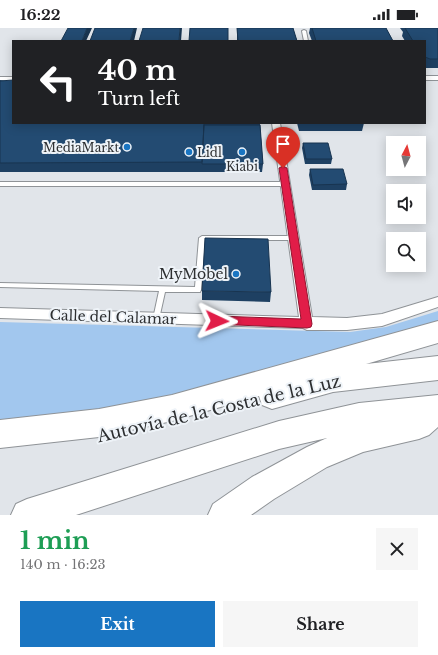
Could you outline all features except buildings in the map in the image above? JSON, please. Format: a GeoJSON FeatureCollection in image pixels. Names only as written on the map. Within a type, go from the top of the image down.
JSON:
{"type":"FeatureCollection","features":[{"type":"Feature","properties":{"kind":"highway"},"geometry":{"type":"LineString","coordinates":[[0,434],[99,423],[172,408],[438,332]]}},
{"type":"Feature","properties":{"kind":"highway","name":"Autovía de la Costa de la Luz"},"geometry":{"type":"LineString","coordinates":[[0,445],[100,438],[176,422],[333,380],[438,368]]}},
{"type":"Feature","properties":{"kind":"highway"},"geometry":{"type":"LineString","coordinates":[[27,515],[279,435],[359,417],[438,408]]}},
{"type":"Feature","properties":{"kind":"highway"},"geometry":{"type":"LineString","coordinates":[[224,515],[263,488],[317,457],[362,438],[419,425],[438,408]]}},
{"type":"Feature","properties":{"kind":"street"},"geometry":{"type":"LineString","coordinates":[[426,78],[438,78]]}},
{"type":"Feature","properties":{"kind":"street"},"geometry":{"type":"LineString","coordinates":[[0,79],[12,79]]}},
{"type":"Feature","properties":{"kind":"street"},"geometry":{"type":"LineString","coordinates":[[276,124],[307,324]]}},
{"type":"Feature","properties":{"kind":"street","name":"Calle del Calamar"},"geometry":{"type":"LineString","coordinates":[[0,313],[307,324],[347,324],[382,320],[438,302]]}},
{"type":"Feature","properties":{"kind":"lane"},"geometry":{"type":"LineString","coordinates":[[304,31],[306,40]]}},
{"type":"Feature","properties":{"kind":"lane"},"geometry":{"type":"LineString","coordinates":[[0,184],[285,184]]}},
{"type":"Feature","properties":{"kind":"lane"},"geometry":{"type":"LineString","coordinates":[[0,285],[198,290],[202,238],[294,238]]}},
{"type":"Feature","properties":{"kind":"lane"},"geometry":{"type":"LineString","coordinates":[[156,319],[162,290]]}},
{"type":"Feature","properties":{"kind":"shaded area"},"geometry":{"type":"Polygon","coordinates":[[[438,311],[438,321],[170,398],[98,412],[0,421],[0,322],[350,332],[386,327],[438,311]]]}},
{"type":"Feature","properties":{"kind":"place","name":"MediaMarkt"},"geometry":{"type":"Point","coordinates":[127,147]}},
{"type":"Feature","properties":{"kind":"place","name":"Lidl"},"geometry":{"type":"Point","coordinates":[189,152]}},
{"type":"Feature","properties":{"kind":"place","name":"Kiabi"},"geometry":{"type":"Point","coordinates":[242,152]}},
{"type":"Feature","properties":{"kind":"place","name":"MyMobel"},"geometry":{"type":"Point","coordinates":[236,274]}},
{"type":"Feature","properties":{"kind":"route"},"geometry":{"type":"LineString","coordinates":[[217,321],[307,324],[283,168]]}}]}
